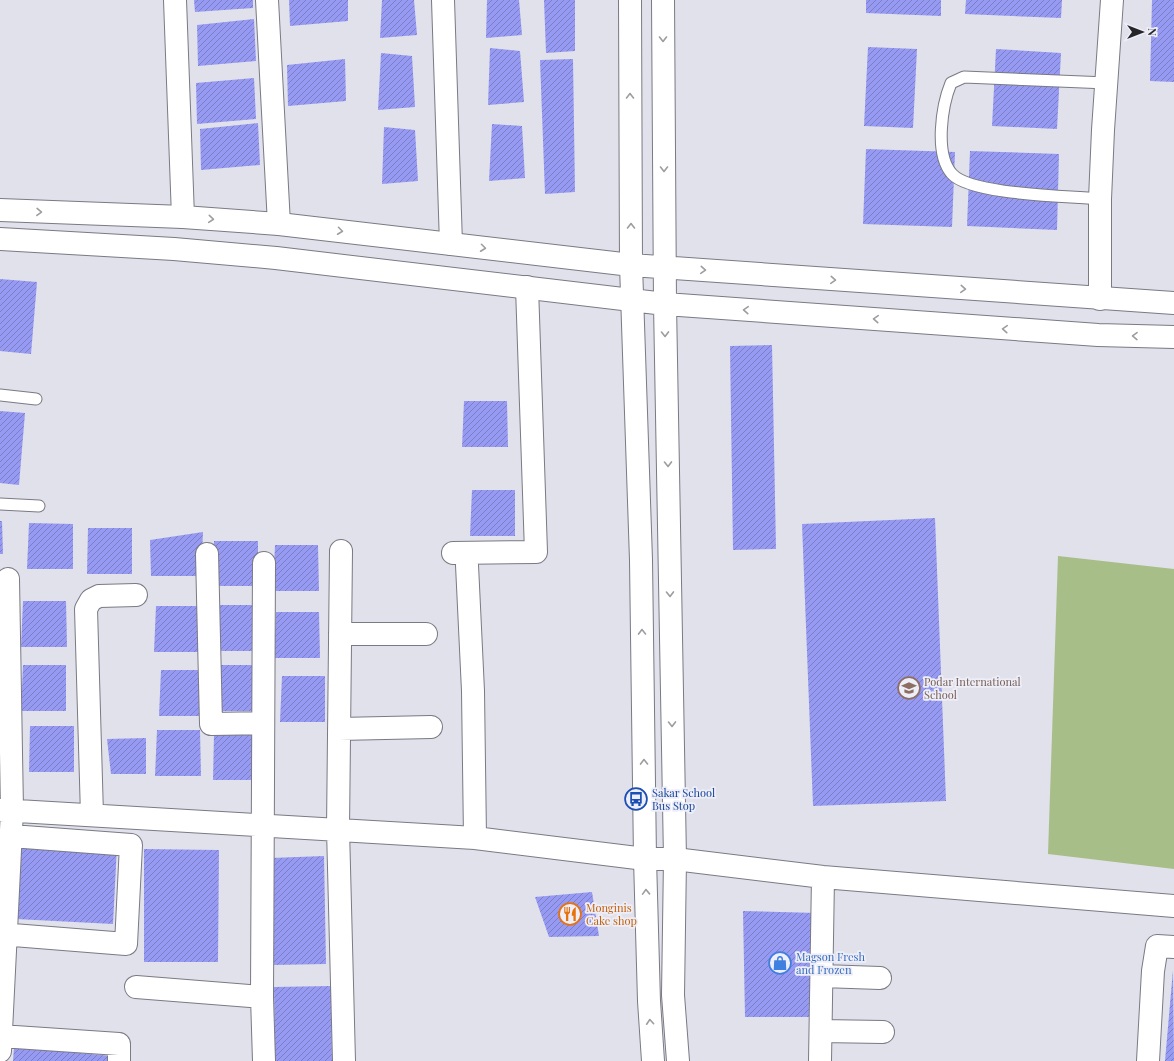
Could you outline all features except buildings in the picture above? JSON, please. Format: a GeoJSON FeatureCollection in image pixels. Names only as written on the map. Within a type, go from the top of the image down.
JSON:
{"type":"FeatureCollection","features":[{"type":"Feature","properties":{"kind":"street"},"geometry":{"type":"LineString","coordinates":[[175,0],[183,217]]}},
{"type":"Feature","properties":{"kind":"street"},"geometry":{"type":"LineString","coordinates":[[267,0],[279,224]]}},
{"type":"Feature","properties":{"kind":"street"},"geometry":{"type":"LineString","coordinates":[[443,0],[452,244]]}},
{"type":"Feature","properties":{"kind":"street"},"geometry":{"type":"LineString","coordinates":[[630,0],[631,265],[641,560],[645,859],[649,1001],[653,1061]]}},
{"type":"Feature","properties":{"kind":"street"},"geometry":{"type":"LineString","coordinates":[[663,0],[664,267],[675,859],[673,995],[678,1061]]}},
{"type":"Feature","properties":{"kind":"street"},"geometry":{"type":"LineString","coordinates":[[1100,299],[1100,199],[1112,0]]}},
{"type":"Feature","properties":{"kind":"street"},"geometry":{"type":"LineString","coordinates":[[0,210],[183,217],[279,224],[631,265],[1174,303]]}},
{"type":"Feature","properties":{"kind":"street"},"geometry":{"type":"LineString","coordinates":[[0,239],[174,249],[276,258],[665,304],[1098,335],[1174,337]]}},
{"type":"Feature","properties":{"kind":"street"},"geometry":{"type":"LineString","coordinates":[[475,838],[473,691],[460,559],[536,552],[526,287]]}},
{"type":"Feature","properties":{"kind":"street"},"geometry":{"type":"LineString","coordinates":[[341,551],[338,829],[344,1061]]}},
{"type":"Feature","properties":{"kind":"street"},"geometry":{"type":"LineString","coordinates":[[207,554],[211,724],[263,723]]}},
{"type":"Feature","properties":{"kind":"street"},"geometry":{"type":"LineString","coordinates":[[264,562],[262,825],[262,997],[264,1061]]}},
{"type":"Feature","properties":{"kind":"street"},"geometry":{"type":"LineString","coordinates":[[8,579],[6,810],[11,836],[3,934],[0,1041],[119,1044],[119,1061]]}},
{"type":"Feature","properties":{"kind":"street"},"geometry":{"type":"LineString","coordinates":[[92,815],[86,609],[91,600],[99,596],[136,595]]}},
{"type":"Feature","properties":{"kind":"street"},"geometry":{"type":"LineString","coordinates":[[340,634],[426,634]]}},
{"type":"Feature","properties":{"kind":"street"},"geometry":{"type":"LineString","coordinates":[[339,729],[431,727]]}},
{"type":"Feature","properties":{"kind":"street"},"geometry":{"type":"LineString","coordinates":[[6,810],[475,838],[645,859],[675,859],[823,876],[1174,906]]}},
{"type":"Feature","properties":{"kind":"street"},"geometry":{"type":"LineString","coordinates":[[3,934],[126,944],[131,845],[11,836]]}},
{"type":"Feature","properties":{"kind":"street"},"geometry":{"type":"LineString","coordinates":[[820,1061],[823,876]]}},
{"type":"Feature","properties":{"kind":"street"},"geometry":{"type":"LineString","coordinates":[[1148,1061],[1153,971],[1157,946],[1174,947]]}},
{"type":"Feature","properties":{"kind":"street"},"geometry":{"type":"LineString","coordinates":[[822,976],[880,978]]}},
{"type":"Feature","properties":{"kind":"street"},"geometry":{"type":"LineString","coordinates":[[136,987],[262,997]]}},
{"type":"Feature","properties":{"kind":"street"},"geometry":{"type":"LineString","coordinates":[[821,1031],[883,1032]]}},
{"type":"Feature","properties":{"kind":"lane"},"geometry":{"type":"LineString","coordinates":[[1100,199],[994,190],[971,185],[952,174],[941,150],[944,101],[951,83],[964,77],[1107,83]]}},
{"type":"Feature","properties":{"kind":"lane"},"geometry":{"type":"LineString","coordinates":[[0,395],[36,399]]}},
{"type":"Feature","properties":{"kind":"lane"},"geometry":{"type":"LineString","coordinates":[[0,504],[39,506]]}},
{"type":"Feature","properties":{"kind":"green space"},"geometry":{"type":"Polygon","coordinates":[[[1058,556],[1174,569],[1174,869],[1048,854],[1058,556]]]}},
{"type":"Feature","properties":{"kind":"place","name":"Podar International School"},"geometry":{"type":"Point","coordinates":[909,688]}},
{"type":"Feature","properties":{"kind":"place","name":"Sakar School Bus Stop"},"geometry":{"type":"Point","coordinates":[636,799]}},
{"type":"Feature","properties":{"kind":"place","name":"Monginis Cake shop"},"geometry":{"type":"Point","coordinates":[570,914]}},
{"type":"Feature","properties":{"kind":"place","name":"Magson Fresh and Frozen"},"geometry":{"type":"Point","coordinates":[780,963]}}]}
